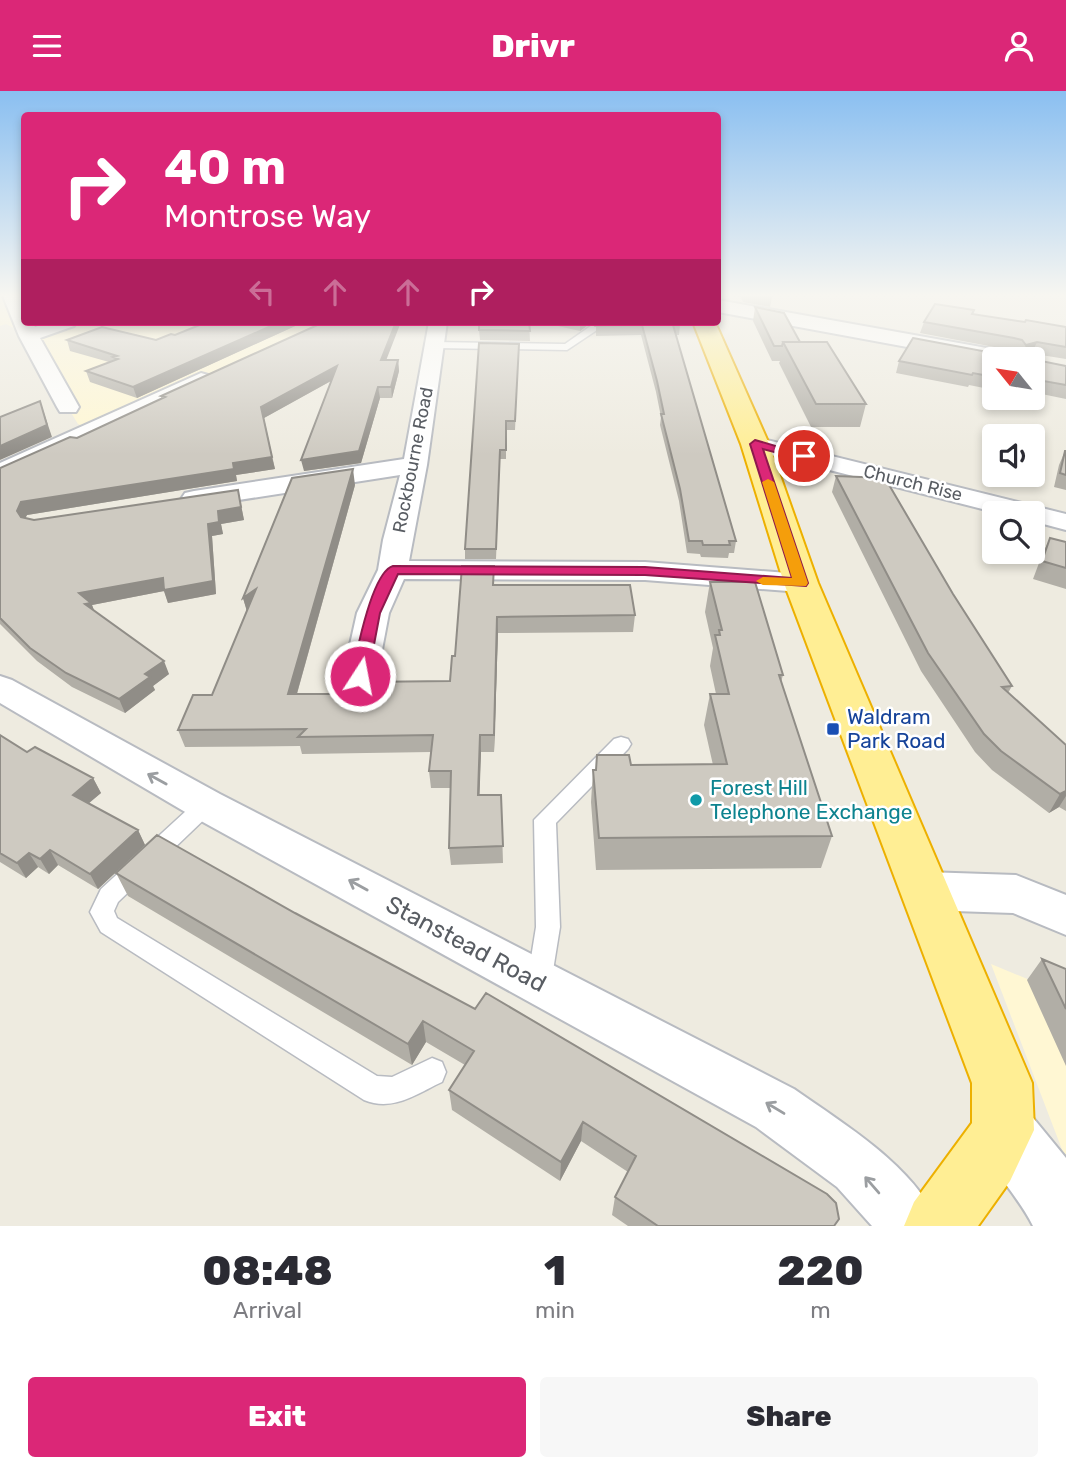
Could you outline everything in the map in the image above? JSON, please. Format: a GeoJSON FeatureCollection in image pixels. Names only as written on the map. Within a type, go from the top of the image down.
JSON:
{"type":"FeatureCollection","features":[{"type":"Feature","properties":{"kind":"highway"},"geometry":{"type":"LineString","coordinates":[[715,349],[755,444],[801,583],[1002,1083],[1003,1130],[987,1158],[938,1226]]}},
{"type":"Feature","properties":{"kind":"street"},"geometry":{"type":"LineString","coordinates":[[36,349],[78,424],[90,430]]}},
{"type":"Feature","properties":{"kind":"street","name":"Rockbourne Road"},"geometry":{"type":"LineString","coordinates":[[360,676],[373,613],[393,570],[397,540],[415,465],[434,349]]}},
{"type":"Feature","properties":{"kind":"street"},"geometry":{"type":"LineString","coordinates":[[954,349],[982,354]]}},
{"type":"Feature","properties":{"kind":"street"},"geometry":{"type":"LineString","coordinates":[[0,472],[214,373]]}},
{"type":"Feature","properties":{"kind":"street","name":"Church Rise"},"geometry":{"type":"LineString","coordinates":[[755,444],[984,501]]}},
{"type":"Feature","properties":{"kind":"street"},"geometry":{"type":"LineString","coordinates":[[173,502],[415,465]]}},
{"type":"Feature","properties":{"kind":"street","name":"Church Rise"},"geometry":{"type":"LineString","coordinates":[[1045,516],[1066,522]]}},
{"type":"Feature","properties":{"kind":"street"},"geometry":{"type":"LineString","coordinates":[[393,570],[645,571],[801,583]]}},
{"type":"Feature","properties":{"kind":"street","name":"Stanstead Road"},"geometry":{"type":"LineString","coordinates":[[0,688],[108,752],[775,1108],[857,1167],[911,1226]]}},
{"type":"Feature","properties":{"kind":"street"},"geometry":{"type":"LineString","coordinates":[[925,891],[1016,894],[1066,915]]}},
{"type":"Feature","properties":{"kind":"street"},"geometry":{"type":"LineString","coordinates":[[1003,1130],[1048,1187],[1066,1221]]}},
{"type":"Feature","properties":{"kind":"lane"},"geometry":{"type":"LineString","coordinates":[[539,983],[548,927],[545,820],[621,744]]}},
{"type":"Feature","properties":{"kind":"lane"},"geometry":{"type":"LineString","coordinates":[[206,805],[109,896],[102,912],[109,925],[374,1090],[393,1091],[432,1072]]}},
{"type":"Feature","properties":{"kind":"shaded area"},"geometry":{"type":"Polygon","coordinates":[[[36,349],[267,349],[91,430],[78,424],[36,349]]]}},
{"type":"Feature","properties":{"kind":"shaded area"},"geometry":{"type":"Polygon","coordinates":[[[991,964],[1066,995],[1066,1160],[991,964]]]}},
{"type":"Feature","properties":{"kind":"building"},"geometry":{"type":"Polygon","coordinates":[[[95,349],[219,349],[133,387],[86,371],[118,359],[113,357],[117,356],[95,349]]]}},
{"type":"Feature","properties":{"kind":"building"},"geometry":{"type":"Polygon","coordinates":[[[265,349],[385,349],[381,360],[398,360],[391,387],[378,387],[359,451],[301,460],[337,366],[261,407],[272,457],[233,463],[234,469],[21,502],[17,511],[21,517],[34,520],[238,490],[241,507],[218,511],[219,522],[208,524],[213,581],[164,590],[163,578],[79,593],[91,603],[85,604],[164,661],[145,674],[150,677],[119,699],[66,673],[30,648],[0,618],[0,468],[70,437],[77,438],[165,397],[161,396],[265,349]]]}},
{"type":"Feature","properties":{"kind":"building"},"geometry":{"type":"Polygon","coordinates":[[[479,349],[519,349],[515,421],[506,421],[506,450],[500,450],[496,549],[465,549],[479,349]]]}},
{"type":"Feature","properties":{"kind":"building"},"geometry":{"type":"Polygon","coordinates":[[[648,349],[680,349],[736,541],[729,541],[730,545],[703,545],[702,541],[689,541],[680,489],[661,414],[664,414],[648,349]]]}},
{"type":"Feature","properties":{"kind":"building"},"geometry":{"type":"Polygon","coordinates":[[[787,349],[831,349],[866,404],[816,404],[787,349]]]}},
{"type":"Feature","properties":{"kind":"building"},"geometry":{"type":"Polygon","coordinates":[[[906,349],[982,351],[982,375],[899,361],[906,349]]]}},
{"type":"Feature","properties":{"kind":"building"},"geometry":{"type":"Polygon","coordinates":[[[1045,362],[1066,366],[1066,385],[1045,381],[1045,362]]]}},
{"type":"Feature","properties":{"kind":"building"},"geometry":{"type":"Polygon","coordinates":[[[40,401],[47,425],[0,446],[0,417],[40,401]]]}},
{"type":"Feature","properties":{"kind":"building"},"geometry":{"type":"Polygon","coordinates":[[[1066,451],[1066,475],[1060,473],[1066,451]]]}},
{"type":"Feature","properties":{"kind":"building"},"geometry":{"type":"Polygon","coordinates":[[[353,469],[288,694],[358,694],[361,682],[450,681],[452,656],[455,656],[462,566],[494,566],[493,585],[630,585],[635,615],[497,617],[494,735],[480,735],[478,795],[501,795],[503,846],[449,848],[451,771],[429,771],[433,735],[298,737],[306,729],[178,730],[193,695],[212,695],[256,589],[243,598],[292,478],[353,469]]]}},
{"type":"Feature","properties":{"kind":"building"},"geometry":{"type":"Polygon","coordinates":[[[836,476],[885,478],[953,594],[1012,686],[1002,687],[1066,745],[1066,791],[1060,794],[1001,751],[984,734],[928,653],[836,476]]]}},
{"type":"Feature","properties":{"kind":"building"},"geometry":{"type":"Polygon","coordinates":[[[1050,538],[1066,542],[1066,568],[1045,562],[1050,538]]]}},
{"type":"Feature","properties":{"kind":"building"},"geometry":{"type":"Polygon","coordinates":[[[710,582],[755,582],[783,675],[779,675],[832,836],[599,838],[593,770],[596,770],[597,755],[629,755],[631,765],[727,764],[710,694],[729,694],[715,635],[720,635],[719,630],[722,630],[710,582]]]}},
{"type":"Feature","properties":{"kind":"building"},"geometry":{"type":"Polygon","coordinates":[[[0,735],[27,752],[35,747],[93,778],[73,795],[138,830],[90,874],[50,850],[40,859],[29,853],[17,863],[0,853],[0,735]]]}},
{"type":"Feature","properties":{"kind":"building"},"geometry":{"type":"Polygon","coordinates":[[[157,835],[295,913],[475,1009],[486,993],[827,1194],[836,1203],[839,1219],[834,1226],[658,1226],[615,1197],[636,1156],[583,1122],[561,1162],[449,1090],[474,1051],[423,1021],[408,1044],[116,873],[157,835]]]}},
{"type":"Feature","properties":{"kind":"building"},"geometry":{"type":"Polygon","coordinates":[[[1042,959],[1066,969],[1066,1009],[1042,959]]]}},
{"type":"Feature","properties":{"kind":"slow traffic"},"geometry":{"type":"LineString","coordinates":[[763,581],[801,583],[768,482]]}},
{"type":"Feature","properties":{"kind":"place","name":"Waldram Park Road"},"geometry":{"type":"Point","coordinates":[833,729]}},
{"type":"Feature","properties":{"kind":"place","name":"Forest Hill Telephone Exchange"},"geometry":{"type":"Point","coordinates":[696,800]}},
{"type":"Feature","properties":{"kind":"route"},"geometry":{"type":"LineString","coordinates":[[360,676],[373,613],[393,570],[645,571],[801,583],[755,444],[804,456]]}}]}
